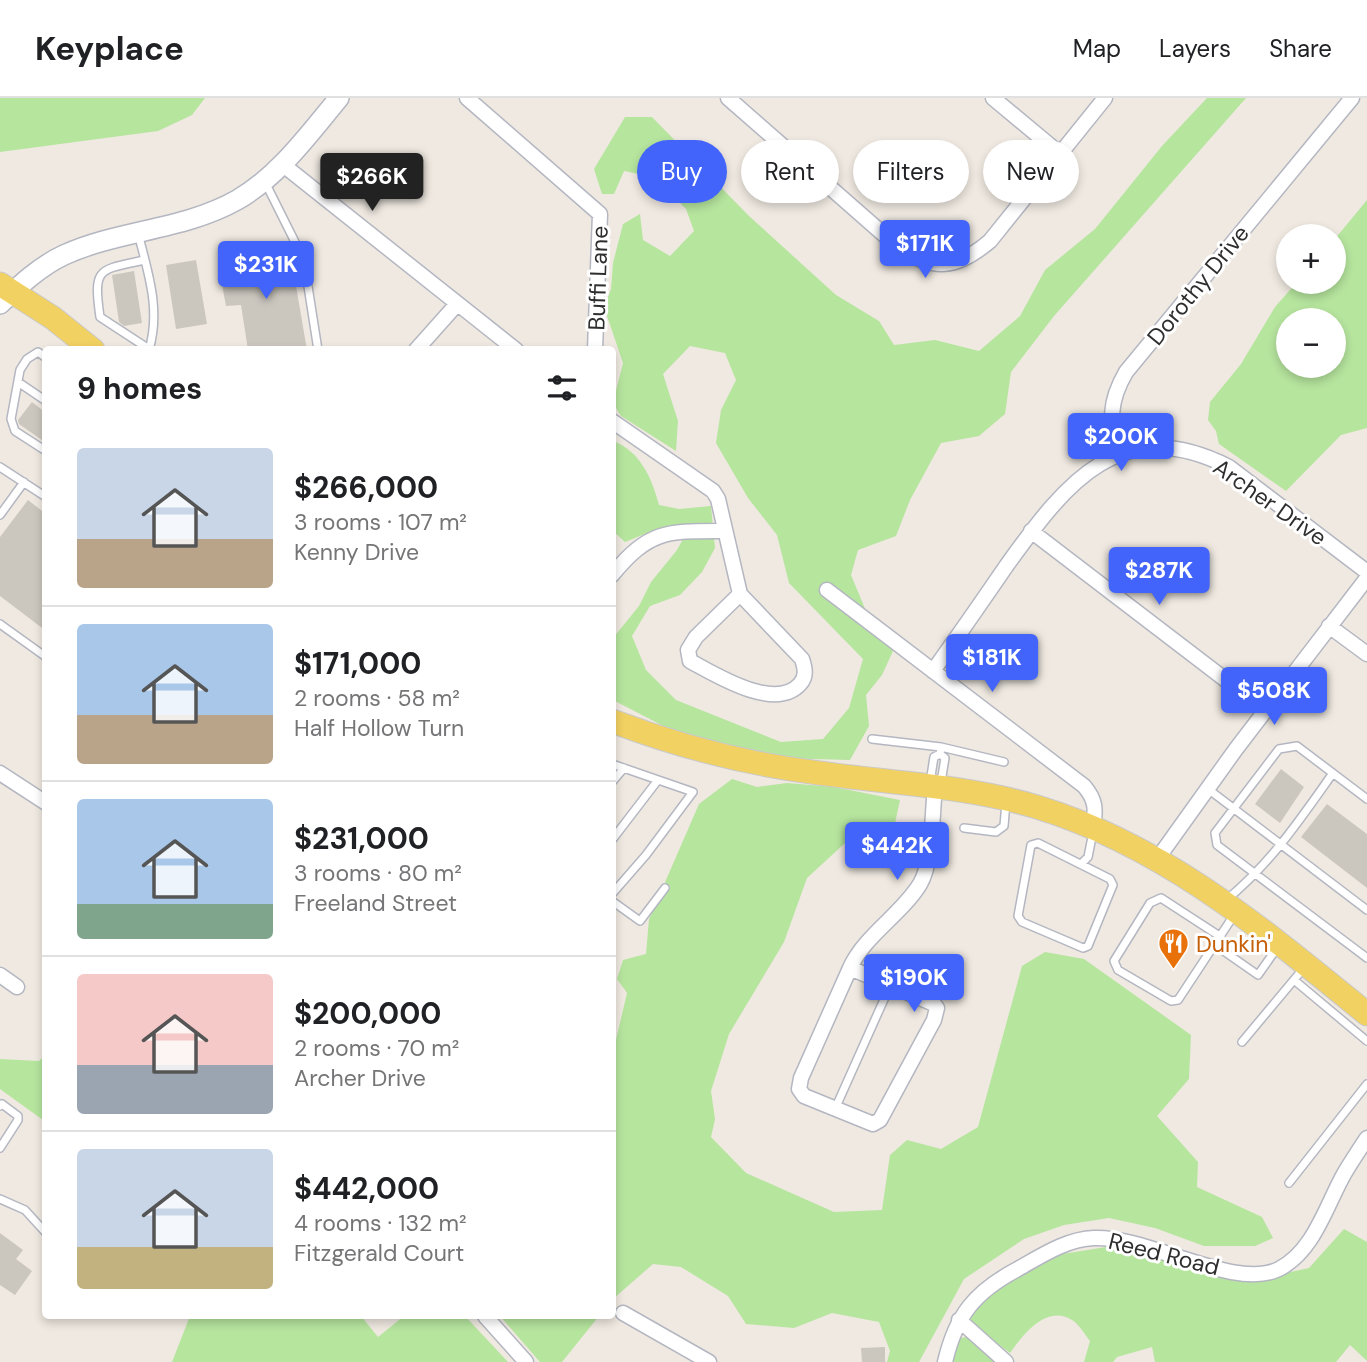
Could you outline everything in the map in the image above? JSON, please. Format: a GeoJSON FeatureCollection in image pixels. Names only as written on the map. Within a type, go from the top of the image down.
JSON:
{"type":"FeatureCollection","features":[{"type":"Feature","properties":{"kind":"main road"},"geometry":{"type":"LineString","coordinates":[[87,346],[5,293],[62,256],[88,246],[206,214],[238,199],[282,164],[339,98]]}},
{"type":"Feature","properties":{"kind":"main road"},"geometry":{"type":"LineString","coordinates":[[616,722],[668,743],[718,756],[810,772],[936,783],[1037,807],[1093,828],[1158,858],[1231,906],[1279,945],[1300,973],[1363,1007]]}},
{"type":"Feature","properties":{"kind":"street","name":"Buffi Lane"},"geometry":{"type":"LineString","coordinates":[[467,98],[597,208],[602,220],[595,346]]}},
{"type":"Feature","properties":{"kind":"street"},"geometry":{"type":"LineString","coordinates":[[728,98],[898,247],[917,260],[933,264],[953,263],[971,257],[990,241],[1020,203]]}},
{"type":"Feature","properties":{"kind":"street"},"geometry":{"type":"LineString","coordinates":[[993,98],[1043,140]]}},
{"type":"Feature","properties":{"kind":"street"},"geometry":{"type":"LineString","coordinates":[[1070,140],[1105,98]]}},
{"type":"Feature","properties":{"kind":"street","name":"Dorothy Drive"},"geometry":{"type":"LineString","coordinates":[[1118,455],[1112,430],[1112,403],[1126,372],[1352,98]]}},
{"type":"Feature","properties":{"kind":"street"},"geometry":{"type":"LineString","coordinates":[[282,164],[510,346]]}},
{"type":"Feature","properties":{"kind":"street"},"geometry":{"type":"LineString","coordinates":[[420,346],[457,304]]}},
{"type":"Feature","properties":{"kind":"street"},"geometry":{"type":"LineString","coordinates":[[616,424],[713,491],[718,499],[740,594],[802,659],[806,669],[802,682],[791,692],[775,695],[756,692],[690,661],[688,650],[696,637],[740,594]]}},
{"type":"Feature","properties":{"kind":"street","name":"Archer Drive"},"geometry":{"type":"LineString","coordinates":[[933,671],[1031,531],[1061,494],[1088,470],[1118,455],[1147,449],[1182,451],[1211,458],[1230,467],[1367,572]]}},
{"type":"Feature","properties":{"kind":"street"},"geometry":{"type":"LineString","coordinates":[[616,571],[640,545],[666,533],[725,531]]}},
{"type":"Feature","properties":{"kind":"street"},"geometry":{"type":"LineString","coordinates":[[1031,531],[1265,710]]}},
{"type":"Feature","properties":{"kind":"street"},"geometry":{"type":"LineString","coordinates":[[1158,858],[1265,710],[1367,578]]}},
{"type":"Feature","properties":{"kind":"street"},"geometry":{"type":"LineString","coordinates":[[827,590],[1084,786],[1094,797],[1096,807],[1093,828]]}},
{"type":"Feature","properties":{"kind":"street"},"geometry":{"type":"LineString","coordinates":[[1329,626],[1367,654]]}},
{"type":"Feature","properties":{"kind":"street"},"geometry":{"type":"LineString","coordinates":[[0,773],[42,800]]}},
{"type":"Feature","properties":{"kind":"street"},"geometry":{"type":"LineString","coordinates":[[850,968],[934,1003],[937,1008],[934,1020],[880,1120],[873,1124],[804,1096],[799,1089],[801,1078],[850,968],[862,948],[920,883],[927,863],[936,783]]}},
{"type":"Feature","properties":{"kind":"street"},"geometry":{"type":"LineString","coordinates":[[0,975],[16,986]]}},
{"type":"Feature","properties":{"kind":"street","name":"Reed Road"},"geometry":{"type":"LineString","coordinates":[[945,1362],[959,1320],[971,1301],[1006,1275],[1074,1240],[1095,1237],[1124,1241],[1236,1273],[1258,1276],[1270,1273],[1296,1258],[1305,1248],[1345,1172],[1367,1139]]}},
{"type":"Feature","properties":{"kind":"street"},"geometry":{"type":"LineString","coordinates":[[623,1313],[709,1362]]}},
{"type":"Feature","properties":{"kind":"street"},"geometry":{"type":"LineString","coordinates":[[488,1319],[526,1362]]}},
{"type":"Feature","properties":{"kind":"street"},"geometry":{"type":"LineString","coordinates":[[959,1320],[1006,1362]]}},
{"type":"Feature","properties":{"kind":"lane"},"geometry":{"type":"LineString","coordinates":[[264,180],[297,246],[307,280],[317,346]]}},
{"type":"Feature","properties":{"kind":"lane"},"geometry":{"type":"LineString","coordinates":[[138,232],[156,327],[150,346]]}},
{"type":"Feature","properties":{"kind":"lane"},"geometry":{"type":"LineString","coordinates":[[143,346],[100,317],[96,285],[97,277],[110,267],[145,260]]}},
{"type":"Feature","properties":{"kind":"lane"},"geometry":{"type":"LineString","coordinates":[[42,355],[38,352],[27,359],[20,370],[11,419],[15,431],[42,448]]}},
{"type":"Feature","properties":{"kind":"lane"},"geometry":{"type":"LineString","coordinates":[[18,382],[42,398]]}},
{"type":"Feature","properties":{"kind":"lane"},"geometry":{"type":"LineString","coordinates":[[0,467],[42,492]]}},
{"type":"Feature","properties":{"kind":"lane"},"geometry":{"type":"LineString","coordinates":[[0,515],[24,482]]}},
{"type":"Feature","properties":{"kind":"lane"},"geometry":{"type":"LineString","coordinates":[[0,624],[42,654]]}},
{"type":"Feature","properties":{"kind":"lane"},"geometry":{"type":"LineString","coordinates":[[872,738],[1004,762]]}},
{"type":"Feature","properties":{"kind":"lane"},"geometry":{"type":"LineString","coordinates":[[1367,799],[1297,746],[1279,749],[1215,833],[1217,845],[1367,958]]}},
{"type":"Feature","properties":{"kind":"lane"},"geometry":{"type":"LineString","coordinates":[[936,783],[942,776],[945,758],[940,751]]}},
{"type":"Feature","properties":{"kind":"lane"},"geometry":{"type":"LineString","coordinates":[[616,765],[693,792],[646,855],[616,889]]}},
{"type":"Feature","properties":{"kind":"lane"},"geometry":{"type":"LineString","coordinates":[[616,777],[624,768]]}},
{"type":"Feature","properties":{"kind":"lane"},"geometry":{"type":"LineString","coordinates":[[1221,937],[1161,898],[1150,903],[1114,961],[1118,970],[1171,1001],[1178,1000],[1221,937],[1231,906],[1282,846],[1333,773]]}},
{"type":"Feature","properties":{"kind":"lane"},"geometry":{"type":"LineString","coordinates":[[616,835],[659,780]]}},
{"type":"Feature","properties":{"kind":"lane"},"geometry":{"type":"LineString","coordinates":[[1207,789],[1367,910]]}},
{"type":"Feature","properties":{"kind":"lane"},"geometry":{"type":"LineString","coordinates":[[964,828],[996,832],[1004,826],[1006,800]]}},
{"type":"Feature","properties":{"kind":"lane"},"geometry":{"type":"LineString","coordinates":[[1082,863],[1088,857],[1093,828]]}},
{"type":"Feature","properties":{"kind":"lane"},"geometry":{"type":"LineString","coordinates":[[1038,843],[1082,863],[1110,878],[1113,885],[1088,946],[1083,948],[1022,922],[1018,916],[1031,845],[1038,843]]}},
{"type":"Feature","properties":{"kind":"lane"},"geometry":{"type":"LineString","coordinates":[[616,904],[640,921],[664,887]]}},
{"type":"Feature","properties":{"kind":"lane"},"geometry":{"type":"LineString","coordinates":[[1215,945],[1258,975],[1279,945]]}},
{"type":"Feature","properties":{"kind":"lane"},"geometry":{"type":"LineString","coordinates":[[1242,1042],[1300,973],[1367,1041]]}},
{"type":"Feature","properties":{"kind":"lane"},"geometry":{"type":"LineString","coordinates":[[835,1109],[890,985]]}},
{"type":"Feature","properties":{"kind":"lane"},"geometry":{"type":"LineString","coordinates":[[1289,1183],[1367,1084]]}},
{"type":"Feature","properties":{"kind":"lane"},"geometry":{"type":"LineString","coordinates":[[0,1148],[18,1120],[18,1116],[1,1104]]}},
{"type":"Feature","properties":{"kind":"lane"},"geometry":{"type":"LineString","coordinates":[[0,1199],[24,1210],[42,1229]]}},
{"type":"Feature","properties":{"kind":"green space"},"geometry":{"type":"Polygon","coordinates":[[[0,98],[205,98],[192,115],[158,131],[0,152],[0,98]]]}},
{"type":"Feature","properties":{"kind":"green space"},"geometry":{"type":"Polygon","coordinates":[[[1207,98],[1246,98],[1054,316],[1011,372],[1005,414],[979,436],[941,443],[910,500],[896,536],[858,550],[851,575],[866,611],[893,651],[882,675],[866,695],[869,726],[850,760],[778,758],[671,730],[616,702],[616,634],[639,606],[651,582],[677,550],[689,528],[657,529],[625,542],[616,534],[616,443],[631,451],[638,459],[653,485],[659,505],[679,509],[711,506],[715,548],[702,572],[680,595],[650,606],[632,636],[646,670],[676,700],[781,742],[823,739],[849,708],[863,659],[789,583],[777,535],[748,498],[716,443],[721,410],[736,380],[725,353],[690,346],[663,374],[678,421],[676,451],[621,416],[616,408],[616,391],[623,363],[604,307],[611,289],[613,263],[623,224],[640,214],[643,240],[670,256],[694,231],[686,209],[680,203],[727,203],[727,194],[836,295],[879,321],[894,345],[935,340],[979,351],[1020,316],[1045,270],[1095,229],[1162,146],[1207,98]]]}},
{"type":"Feature","properties":{"kind":"green space"},"geometry":{"type":"Polygon","coordinates":[[[625,117],[652,117],[675,140],[637,140],[637,174],[624,171],[614,194],[602,194],[594,169],[625,117]]]}},
{"type":"Feature","properties":{"kind":"green space"},"geometry":{"type":"Polygon","coordinates":[[[1367,200],[1367,428],[1341,435],[1286,491],[1219,444],[1216,431],[1208,420],[1210,402],[1241,364],[1275,307],[1286,294],[1346,294],[1346,225],[1367,200]]]}},
{"type":"Feature","properties":{"kind":"green space"},"geometry":{"type":"Polygon","coordinates":[[[732,779],[757,787],[787,783],[834,787],[900,800],[894,828],[844,844],[807,878],[784,942],[729,1034],[711,1091],[715,1119],[711,1137],[746,1173],[834,1212],[882,1210],[890,1155],[907,1140],[941,1149],[978,1127],[1022,966],[1045,952],[1084,959],[1191,1035],[1189,1079],[1157,1116],[1198,1162],[1197,1187],[1262,1217],[1273,1238],[1255,1246],[1204,1246],[1155,1228],[1109,1218],[1064,1225],[1024,1239],[964,1279],[919,1362],[887,1362],[890,1351],[879,1322],[832,1313],[794,1328],[746,1324],[728,1296],[681,1267],[653,1264],[616,1296],[616,1040],[627,993],[617,979],[623,960],[646,954],[649,919],[699,804],[732,779]]]}},
{"type":"Feature","properties":{"kind":"green space"},"geometry":{"type":"Polygon","coordinates":[[[42,1058],[42,1119],[0,1089],[0,1059],[39,1061],[42,1058]]]}},
{"type":"Feature","properties":{"kind":"green space"},"geometry":{"type":"Polygon","coordinates":[[[1344,1229],[1367,1242],[1367,1361],[1350,1345],[1336,1362],[1155,1362],[1152,1347],[1117,1357],[1113,1362],[1084,1362],[1090,1341],[1075,1322],[1062,1316],[1053,1316],[1036,1324],[1010,1353],[975,1327],[968,1318],[982,1299],[1056,1255],[1106,1247],[1254,1280],[1309,1268],[1344,1229]]]}},
{"type":"Feature","properties":{"kind":"green space"},"geometry":{"type":"Polygon","coordinates":[[[189,1319],[363,1319],[378,1337],[400,1319],[468,1319],[508,1362],[172,1362],[189,1319]]]}},
{"type":"Feature","properties":{"kind":"green space"},"geometry":{"type":"Polygon","coordinates":[[[503,1319],[597,1319],[562,1362],[540,1362],[503,1319]]]}},
{"type":"Feature","properties":{"kind":"green space"},"geometry":{"type":"Polygon","coordinates":[[[966,1337],[995,1362],[952,1362],[960,1338],[966,1337]]]}},
{"type":"Feature","properties":{"kind":"building"},"geometry":{"type":"Polygon","coordinates":[[[290,251],[306,346],[247,346],[241,305],[226,306],[218,263],[290,251]]]}},
{"type":"Feature","properties":{"kind":"building"},"geometry":{"type":"Polygon","coordinates":[[[196,260],[207,324],[176,329],[166,265],[196,260]]]}},
{"type":"Feature","properties":{"kind":"building"},"geometry":{"type":"Polygon","coordinates":[[[134,271],[142,323],[124,326],[119,322],[112,275],[134,271]]]}},
{"type":"Feature","properties":{"kind":"building"},"geometry":{"type":"Polygon","coordinates":[[[32,402],[42,410],[42,440],[19,424],[18,420],[32,402]]]}},
{"type":"Feature","properties":{"kind":"building"},"geometry":{"type":"Polygon","coordinates":[[[28,500],[42,511],[42,628],[0,596],[0,537],[28,500]]]}},
{"type":"Feature","properties":{"kind":"building"},"geometry":{"type":"Polygon","coordinates":[[[1281,769],[1304,787],[1280,823],[1255,804],[1281,769]]]}},
{"type":"Feature","properties":{"kind":"building"},"geometry":{"type":"Polygon","coordinates":[[[1327,804],[1367,834],[1367,888],[1301,837],[1327,804]]]}},
{"type":"Feature","properties":{"kind":"building"},"geometry":{"type":"Polygon","coordinates":[[[0,1233],[23,1250],[16,1259],[32,1271],[15,1295],[0,1285],[0,1233]]]}},
{"type":"Feature","properties":{"kind":"building"},"geometry":{"type":"Polygon","coordinates":[[[885,1347],[885,1362],[862,1362],[861,1348],[885,1347]]]}},
{"type":"Feature","properties":{"kind":"place","name":"Dunkin'"},"geometry":{"type":"Point","coordinates":[1173,971]}}]}
